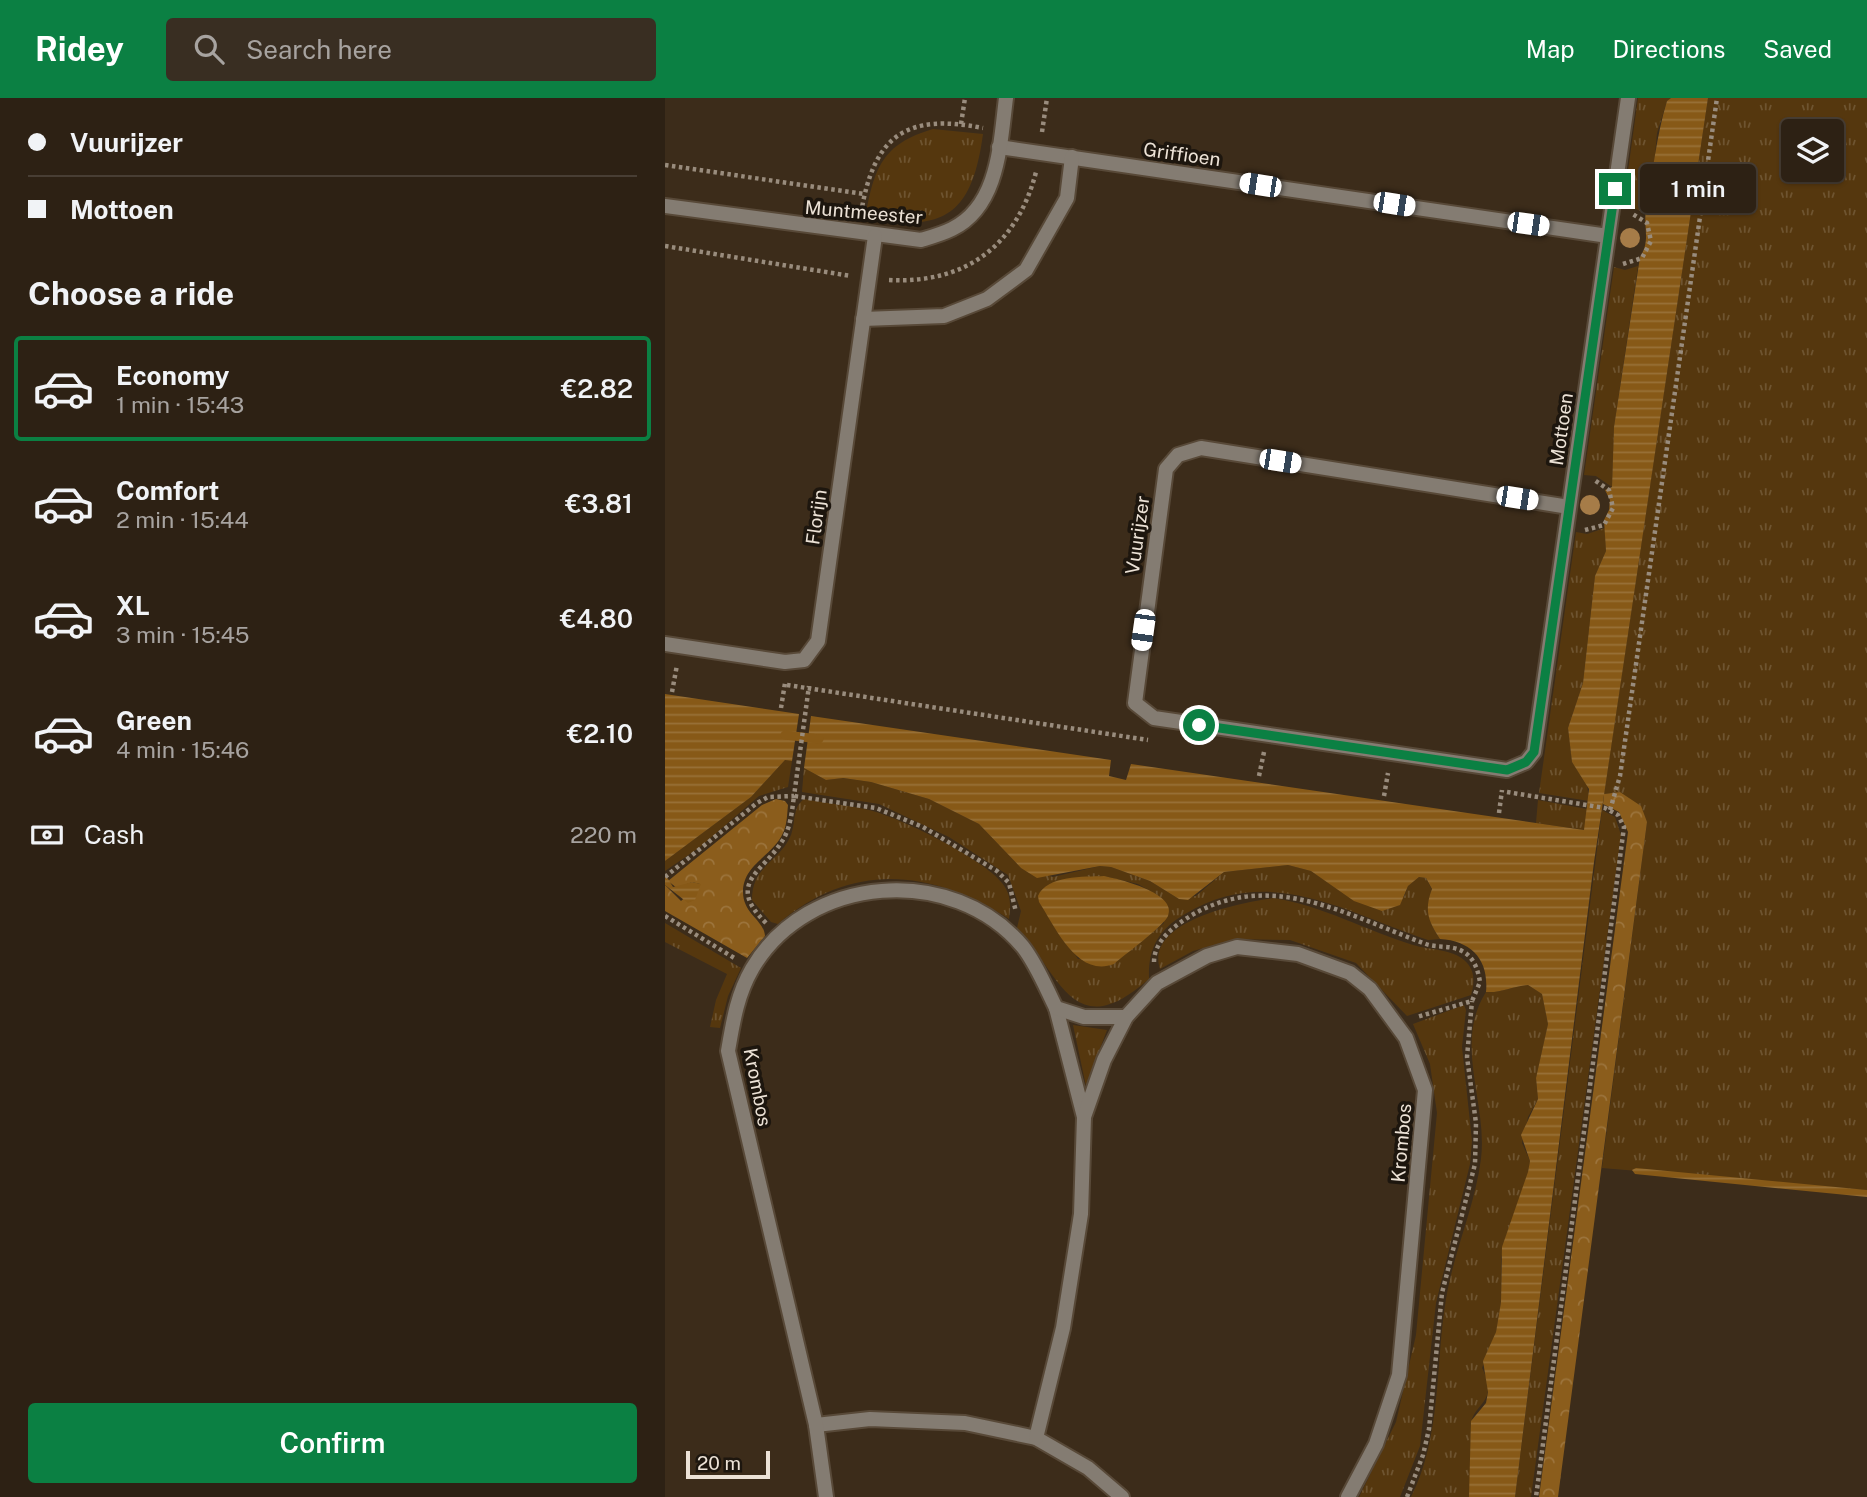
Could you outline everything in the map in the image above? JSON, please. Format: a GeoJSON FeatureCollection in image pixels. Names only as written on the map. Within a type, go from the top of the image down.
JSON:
{"type":"FeatureCollection","features":[{"type":"Feature","properties":{"kind":"street","name":"Muntmeester"},"geometry":{"type":"LineString","coordinates":[[665,206],[921,240],[953,229],[980,206],[994,174],[1006,98]]}},
{"type":"Feature","properties":{"kind":"street","name":"Mottoen"},"geometry":{"type":"LineString","coordinates":[[1526,762],[1534,752],[1538,739],[1628,98]]}},
{"type":"Feature","properties":{"kind":"street","name":"Griffioen"},"geometry":{"type":"LineString","coordinates":[[999,146],[1608,236]]}},
{"type":"Feature","properties":{"kind":"street"},"geometry":{"type":"LineString","coordinates":[[863,319],[944,316],[987,299],[1026,270],[1067,198],[1072,157]]}},
{"type":"Feature","properties":{"kind":"street","name":"Florijn"},"geometry":{"type":"LineString","coordinates":[[665,644],[785,662],[804,660],[818,641],[875,236]]}},
{"type":"Feature","properties":{"kind":"street","name":"Vuurijzer"},"geometry":{"type":"LineString","coordinates":[[1526,762],[1507,770],[1154,719],[1143,712],[1135,703],[1135,684],[1166,469],[1178,455],[1201,448],[1569,507]]}},
{"type":"Feature","properties":{"kind":"street","name":"Krombos"},"geometry":{"type":"LineString","coordinates":[[826,1497],[816,1425],[728,1051],[735,1008],[752,969],[779,936],[796,921],[830,902],[865,891],[911,890],[938,895],[979,911],[1023,948],[1056,1008],[1084,1117],[1080,1214],[1063,1328],[1036,1438]]}},
{"type":"Feature","properties":{"kind":"street","name":"Krombos"},"geometry":{"type":"LineString","coordinates":[[1084,1117],[1104,1060],[1126,1017],[1157,983],[1207,956],[1237,947],[1298,954],[1350,973],[1370,989],[1400,1026],[1425,1090],[1399,1375],[1376,1444],[1348,1497]]}},
{"type":"Feature","properties":{"kind":"street"},"geometry":{"type":"LineString","coordinates":[[1056,1008],[1084,1017],[1126,1017]]}},
{"type":"Feature","properties":{"kind":"street"},"geometry":{"type":"LineString","coordinates":[[816,1425],[870,1419],[965,1423],[1036,1438],[1089,1468],[1122,1497]]}},
{"type":"Feature","properties":{"kind":"path"},"geometry":{"type":"LineString","coordinates":[[961,124],[965,98]]}},
{"type":"Feature","properties":{"kind":"path"},"geometry":{"type":"LineString","coordinates":[[1608,809],[1620,776],[1717,98]]}},
{"type":"Feature","properties":{"kind":"path"},"geometry":{"type":"LineString","coordinates":[[665,165],[864,194]]}},
{"type":"Feature","properties":{"kind":"path"},"geometry":{"type":"LineString","coordinates":[[1605,259],[1624,264],[1634,263],[1649,250],[1651,241],[1651,232],[1640,217],[1612,212]]}},
{"type":"Feature","properties":{"kind":"path"},"geometry":{"type":"LineString","coordinates":[[1567,525],[1586,530],[1595,529],[1604,524],[1613,508],[1609,490],[1602,483],[1594,479],[1573,479]]}},
{"type":"Feature","properties":{"kind":"path"},"geometry":{"type":"LineString","coordinates":[[665,668],[690,671]]}},
{"type":"Feature","properties":{"kind":"path"},"geometry":{"type":"LineString","coordinates":[[771,682],[1152,741]]}},
{"type":"Feature","properties":{"kind":"path"},"geometry":{"type":"LineString","coordinates":[[779,936],[752,909],[748,893],[752,873],[783,838],[794,796],[805,714]]}},
{"type":"Feature","properties":{"kind":"path"},"geometry":{"type":"LineString","coordinates":[[1249,755],[1275,759]]}},
{"type":"Feature","properties":{"kind":"path"},"geometry":{"type":"LineString","coordinates":[[1375,773],[1400,776]]}},
{"type":"Feature","properties":{"kind":"path"},"geometry":{"type":"LineString","coordinates":[[1489,790],[1608,809],[1622,820],[1624,836],[1536,1497]]}},
{"type":"Feature","properties":{"kind":"path"},"geometry":{"type":"LineString","coordinates":[[1499,813],[1502,792]]}},
{"type":"Feature","properties":{"kind":"path"},"geometry":{"type":"LineString","coordinates":[[665,877],[768,797],[794,796],[876,808],[923,827],[997,871],[1009,883],[1015,899],[1016,912],[1008,933]]}},
{"type":"Feature","properties":{"kind":"path"},"geometry":{"type":"LineString","coordinates":[[1157,983],[1153,958],[1171,929],[1209,905],[1237,897],[1275,894],[1307,900],[1433,947],[1463,951],[1478,969],[1480,982],[1472,1000],[1467,1057],[1476,1124],[1475,1164],[1442,1293],[1429,1429],[1423,1455],[1407,1497]]}},
{"type":"Feature","properties":{"kind":"path"},"geometry":{"type":"LineString","coordinates":[[665,916],[752,969]]}},
{"type":"Feature","properties":{"kind":"path"},"geometry":{"type":"LineString","coordinates":[[1400,1026],[1441,1008],[1472,1000]]}},
{"type":"Feature","properties":{"kind":"green space"},"geometry":{"type":"Polygon","coordinates":[[[1638,98],[1671,98],[1667,101],[1657,133],[1652,187],[1646,214],[1634,208],[1623,207],[1638,98]]]}},
{"type":"Feature","properties":{"kind":"green space"},"geometry":{"type":"Polygon","coordinates":[[[1708,98],[1867,98],[1867,1190],[1602,1168],[1647,822],[1630,799],[1620,792],[1604,794],[1708,98]]]}},
{"type":"Feature","properties":{"kind":"green space"},"geometry":{"type":"Polygon","coordinates":[[[933,129],[983,134],[971,183],[962,200],[950,212],[935,219],[893,222],[865,218],[872,185],[883,160],[902,142],[933,129]]]}},
{"type":"Feature","properties":{"kind":"green space"},"geometry":{"type":"Polygon","coordinates":[[[1638,266],[1614,427],[1612,487],[1596,476],[1584,475],[1614,267],[1625,270],[1638,266]]]}},
{"type":"Feature","properties":{"kind":"green space"},"geometry":{"type":"Polygon","coordinates":[[[1605,528],[1606,551],[1595,576],[1583,683],[1568,728],[1572,762],[1587,784],[1589,801],[1539,793],[1576,532],[1587,534],[1605,528]]]}},
{"type":"Feature","properties":{"kind":"green space"},"geometry":{"type":"Polygon","coordinates":[[[785,760],[792,761],[788,787],[759,796],[700,847],[665,871],[665,861],[751,797],[785,760]]]}},
{"type":"Feature","properties":{"kind":"green space"},"geometry":{"type":"Polygon","coordinates":[[[804,768],[826,780],[842,778],[871,782],[929,799],[979,824],[1021,868],[1053,877],[1100,866],[1111,867],[1150,881],[1179,899],[1196,896],[1224,872],[1288,865],[1311,871],[1340,890],[1404,897],[1408,886],[1419,877],[1426,878],[1432,890],[1429,915],[1440,939],[1428,940],[1307,897],[1277,892],[1247,893],[1216,899],[1176,920],[1156,941],[1150,958],[1149,979],[1124,998],[1103,1006],[1086,1005],[1072,997],[1059,984],[1017,928],[1021,911],[1008,875],[949,837],[879,804],[802,792],[804,768]],[[1104,876],[1053,883],[1068,944],[1078,959],[1136,946],[1164,923],[1159,896],[1138,884],[1104,876]]]}},
{"type":"Feature","properties":{"kind":"green space"},"geometry":{"type":"Polygon","coordinates":[[[1620,792],[1641,806],[1647,822],[1558,1497],[1539,1497],[1628,832],[1619,812],[1603,804],[1604,794],[1620,792]]]}},
{"type":"Feature","properties":{"kind":"green space"},"geometry":{"type":"Polygon","coordinates":[[[776,799],[785,801],[788,805],[784,830],[773,848],[753,867],[744,882],[746,906],[761,925],[765,936],[747,958],[665,911],[665,885],[681,901],[700,884],[692,882],[677,888],[668,881],[762,805],[776,799]]]}},
{"type":"Feature","properties":{"kind":"green space"},"geometry":{"type":"Polygon","coordinates":[[[804,799],[883,814],[960,851],[978,862],[1002,883],[1010,900],[1009,919],[980,902],[950,890],[921,882],[892,879],[863,882],[834,890],[806,904],[778,924],[771,922],[752,900],[753,888],[761,871],[786,844],[791,835],[796,811],[804,799]]]}},
{"type":"Feature","properties":{"kind":"green space"},"geometry":{"type":"Polygon","coordinates":[[[1538,800],[1587,809],[1585,830],[1536,823],[1538,800]]]}},
{"type":"Feature","properties":{"kind":"green space"},"geometry":{"type":"Polygon","coordinates":[[[1602,810],[1615,817],[1621,835],[1531,1497],[1515,1497],[1602,810]]]}},
{"type":"Feature","properties":{"kind":"green space"},"geometry":{"type":"Polygon","coordinates":[[[1274,898],[1327,912],[1413,945],[1459,956],[1472,972],[1471,995],[1407,1016],[1356,963],[1290,940],[1235,939],[1193,951],[1160,969],[1159,952],[1167,938],[1181,926],[1220,910],[1274,898]]]}},
{"type":"Feature","properties":{"kind":"green space"},"geometry":{"type":"Polygon","coordinates":[[[665,923],[741,968],[728,996],[720,1028],[710,1027],[716,1000],[727,974],[665,942],[665,923]]]}},
{"type":"Feature","properties":{"kind":"green space"},"geometry":{"type":"Polygon","coordinates":[[[1528,985],[1542,994],[1548,1024],[1536,1078],[1538,1099],[1528,1117],[1522,1143],[1530,1161],[1526,1186],[1506,1236],[1501,1259],[1501,1302],[1496,1332],[1482,1368],[1488,1389],[1472,1420],[1469,1497],[1411,1497],[1428,1450],[1446,1299],[1481,1159],[1482,1138],[1472,1032],[1486,992],[1528,985]]]}},
{"type":"Feature","properties":{"kind":"green space"},"geometry":{"type":"Polygon","coordinates":[[[1464,1005],[1466,1010],[1462,1047],[1472,1141],[1470,1164],[1436,1303],[1420,1446],[1400,1497],[1359,1497],[1396,1422],[1416,1335],[1437,1113],[1430,1064],[1413,1024],[1464,1005]]]}},
{"type":"Feature","properties":{"kind":"green space"},"geometry":{"type":"Polygon","coordinates":[[[1073,1025],[1107,1030],[1086,1086],[1073,1025]]]}},
{"type":"Feature","properties":{"kind":"shaded area"},"geometry":{"type":"Polygon","coordinates":[[[1671,98],[1708,98],[1594,862],[1515,1497],[1469,1497],[1471,1421],[1486,1403],[1488,1392],[1483,1361],[1496,1332],[1501,1302],[1502,1247],[1530,1161],[1521,1135],[1538,1099],[1536,1078],[1548,1024],[1542,994],[1528,985],[1486,992],[1485,970],[1476,954],[1461,944],[1440,939],[1433,927],[1428,909],[1432,889],[1426,878],[1419,877],[1408,886],[1400,905],[1382,911],[1354,901],[1311,871],[1288,865],[1224,872],[1188,900],[1179,899],[1150,881],[1111,867],[1100,866],[1037,878],[1021,868],[979,824],[929,799],[871,782],[843,778],[826,780],[804,768],[811,716],[1111,760],[1109,776],[1126,780],[1131,764],[1584,830],[1589,789],[1572,762],[1568,728],[1583,683],[1595,576],[1606,551],[1604,520],[1610,500],[1605,490],[1612,487],[1614,427],[1640,257],[1646,239],[1645,216],[1655,155],[1667,101],[1671,98]]]}},
{"type":"Feature","properties":{"kind":"shaded area"},"geometry":{"type":"Polygon","coordinates":[[[665,694],[799,714],[792,761],[785,760],[751,797],[665,861],[665,694]]]}},
{"type":"Feature","properties":{"kind":"shaded area"},"geometry":{"type":"Polygon","coordinates":[[[665,874],[673,887],[692,882],[701,884],[695,900],[688,903],[665,885],[665,874]]]}},
{"type":"Feature","properties":{"kind":"shaded area"},"geometry":{"type":"Polygon","coordinates":[[[1104,876],[1122,880],[1156,894],[1169,908],[1165,921],[1152,933],[1114,964],[1101,966],[1089,964],[1069,948],[1039,902],[1038,896],[1049,884],[1058,881],[1104,876]]]}},
{"type":"Feature","properties":{"kind":"shaded area"},"geometry":{"type":"Polygon","coordinates":[[[1636,1168],[1867,1190],[1867,1197],[1635,1174],[1632,1170],[1636,1168]]]}},
{"type":"Feature","properties":{"kind":"waterway"},"geometry":{"type":"LineString","coordinates":[[785,735],[819,739]]}},
{"type":"Feature","properties":{"kind":"route"},"geometry":{"type":"LineString","coordinates":[[1199,725],[1507,770],[1526,762],[1534,752],[1538,739],[1615,189]]}}]}
